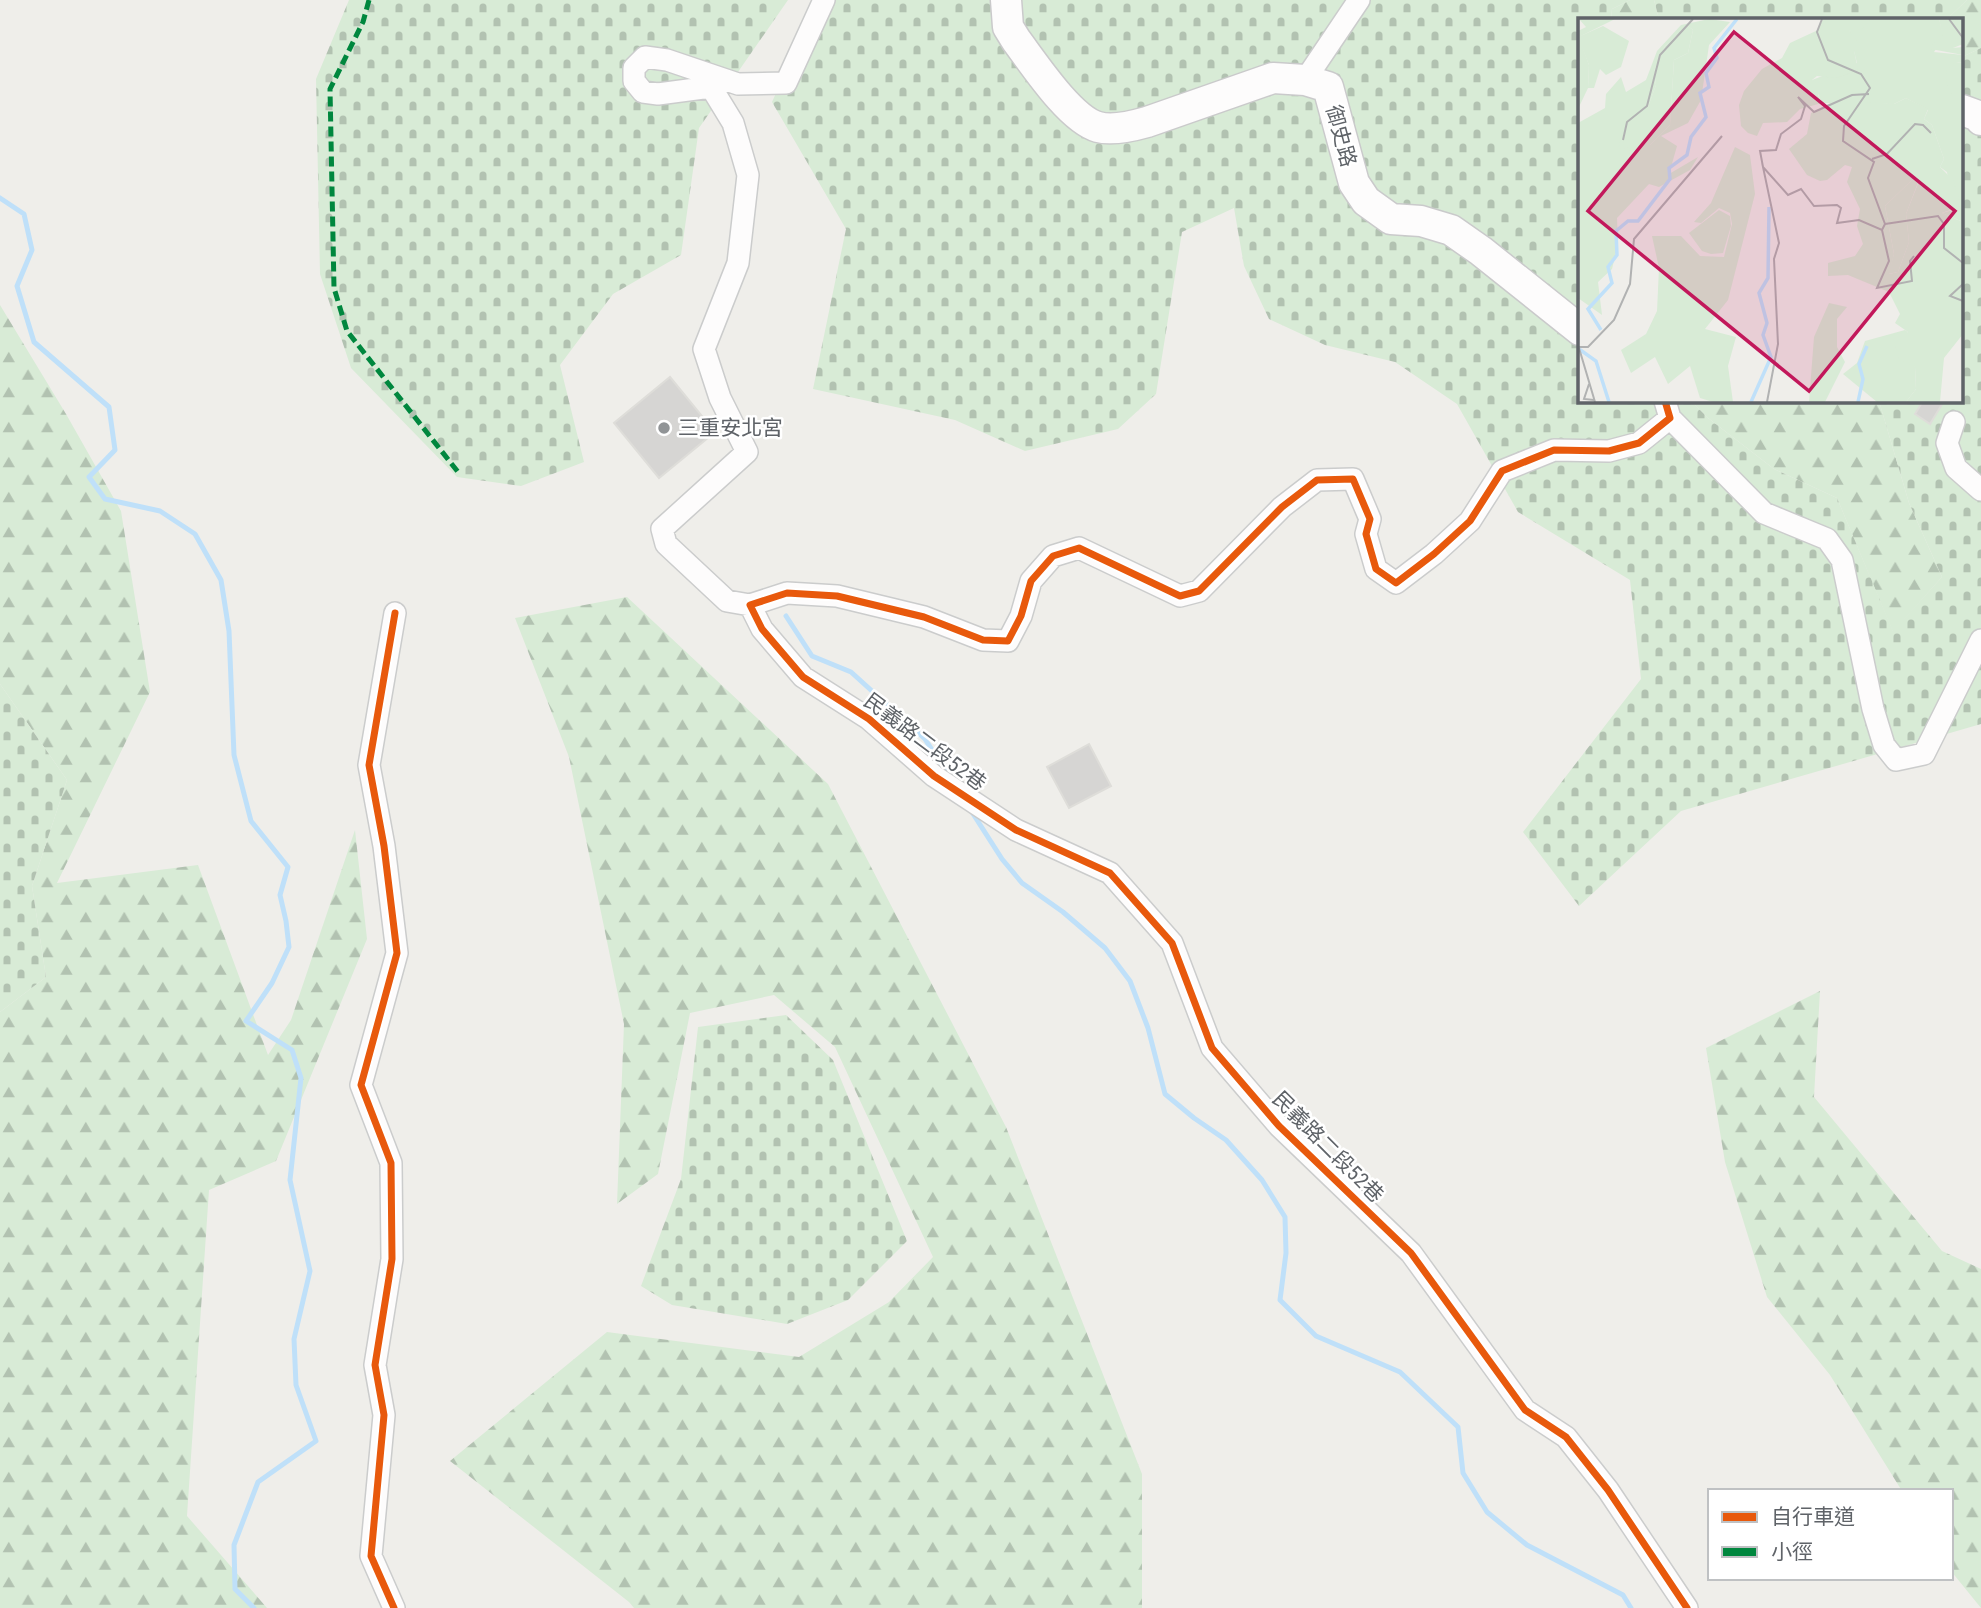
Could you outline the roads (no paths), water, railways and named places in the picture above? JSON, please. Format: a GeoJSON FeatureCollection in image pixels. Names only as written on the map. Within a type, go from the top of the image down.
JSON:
{"type":"FeatureCollection","features":[{"type":"Feature","properties":{"kind":"street"},"geometry":{"type":"LineString","coordinates":[[824,0],[786,83],[738,83],[667,60],[645,57],[634,68],[634,81],[643,92],[658,94],[711,87],[733,123],[748,175],[738,263],[704,349],[720,398],[747,452],[662,529],[666,544],[727,601],[750,605],[787,593],[836,596],[924,617],[983,640],[1008,641],[1021,616],[1031,581],[1053,556],[1079,548],[1180,596],[1199,591],[1282,507],[1317,480],[1353,479],[1370,519],[1366,534],[1376,569],[1396,583],[1470,522],[1502,471],[1554,450],[1609,451],[1639,443],[1668,410],[1764,513],[1827,539],[1842,560],[1873,709],[1884,745],[1896,760],[1923,754],[1981,640]]}},
{"type":"Feature","properties":{"kind":"street"},"geometry":{"type":"LineString","coordinates":[[1006,0],[1008,27],[1070,109],[1098,127],[1128,128],[1273,78],[1305,80],[1359,0]]}},
{"type":"Feature","properties":{"kind":"street","name":"御史路"},"geometry":{"type":"LineString","coordinates":[[1305,80],[1328,88],[1354,183],[1366,201],[1391,219],[1421,221],[1451,230],[1482,251],[1578,328]]}},
{"type":"Feature","properties":{"kind":"street"},"geometry":{"type":"LineString","coordinates":[[1964,111],[1981,120]]}},
{"type":"Feature","properties":{"kind":"street"},"geometry":{"type":"LineString","coordinates":[[1954,422],[1947,443],[1956,468],[1981,490]]}},
{"type":"Feature","properties":{"kind":"street","name":"民義路二段52巷"},"geometry":{"type":"LineString","coordinates":[[750,605],[762,629],[803,677],[869,719],[934,776],[1016,830],[1110,873],[1172,943],[1212,1048],[1279,1126],[1411,1253],[1525,1410],[1566,1437],[1608,1490],[1687,1608]]}},
{"type":"Feature","properties":{"kind":"street"},"geometry":{"type":"LineString","coordinates":[[394,1608],[371,1556],[384,1415],[375,1366],[392,1259],[391,1163],[361,1084],[397,953],[384,846],[369,765],[395,613]]}},
{"type":"Feature","properties":{"kind":"waterway"},"geometry":{"type":"LineString","coordinates":[[0,198],[24,214],[32,250],[17,286],[34,342],[109,407],[115,450],[89,477],[105,499],[160,511],[195,534],[221,580],[229,631],[234,755],[251,821],[288,867],[280,895],[289,947],[272,983],[246,1021],[292,1050],[301,1078],[290,1180],[310,1271],[294,1339],[296,1385],[316,1441],[258,1482],[234,1545],[235,1589],[254,1608]]}},
{"type":"Feature","properties":{"kind":"waterway"},"geometry":{"type":"LineString","coordinates":[[786,616],[812,656],[851,672],[925,739],[948,775]]}},
{"type":"Feature","properties":{"kind":"waterway"},"geometry":{"type":"LineString","coordinates":[[970,809],[1002,859],[1022,883],[1063,912],[1105,948],[1130,981],[1148,1028],[1165,1094],[1226,1140],[1262,1180],[1285,1217],[1286,1253],[1280,1300],[1316,1336],[1400,1372],[1458,1427],[1463,1473],[1487,1512],[1527,1545],[1623,1595],[1631,1608]]}},
{"type":"Feature","properties":{"kind":"place","name":"三重安北宮"},"geometry":{"type":"Point","coordinates":[664,428]}}]}
